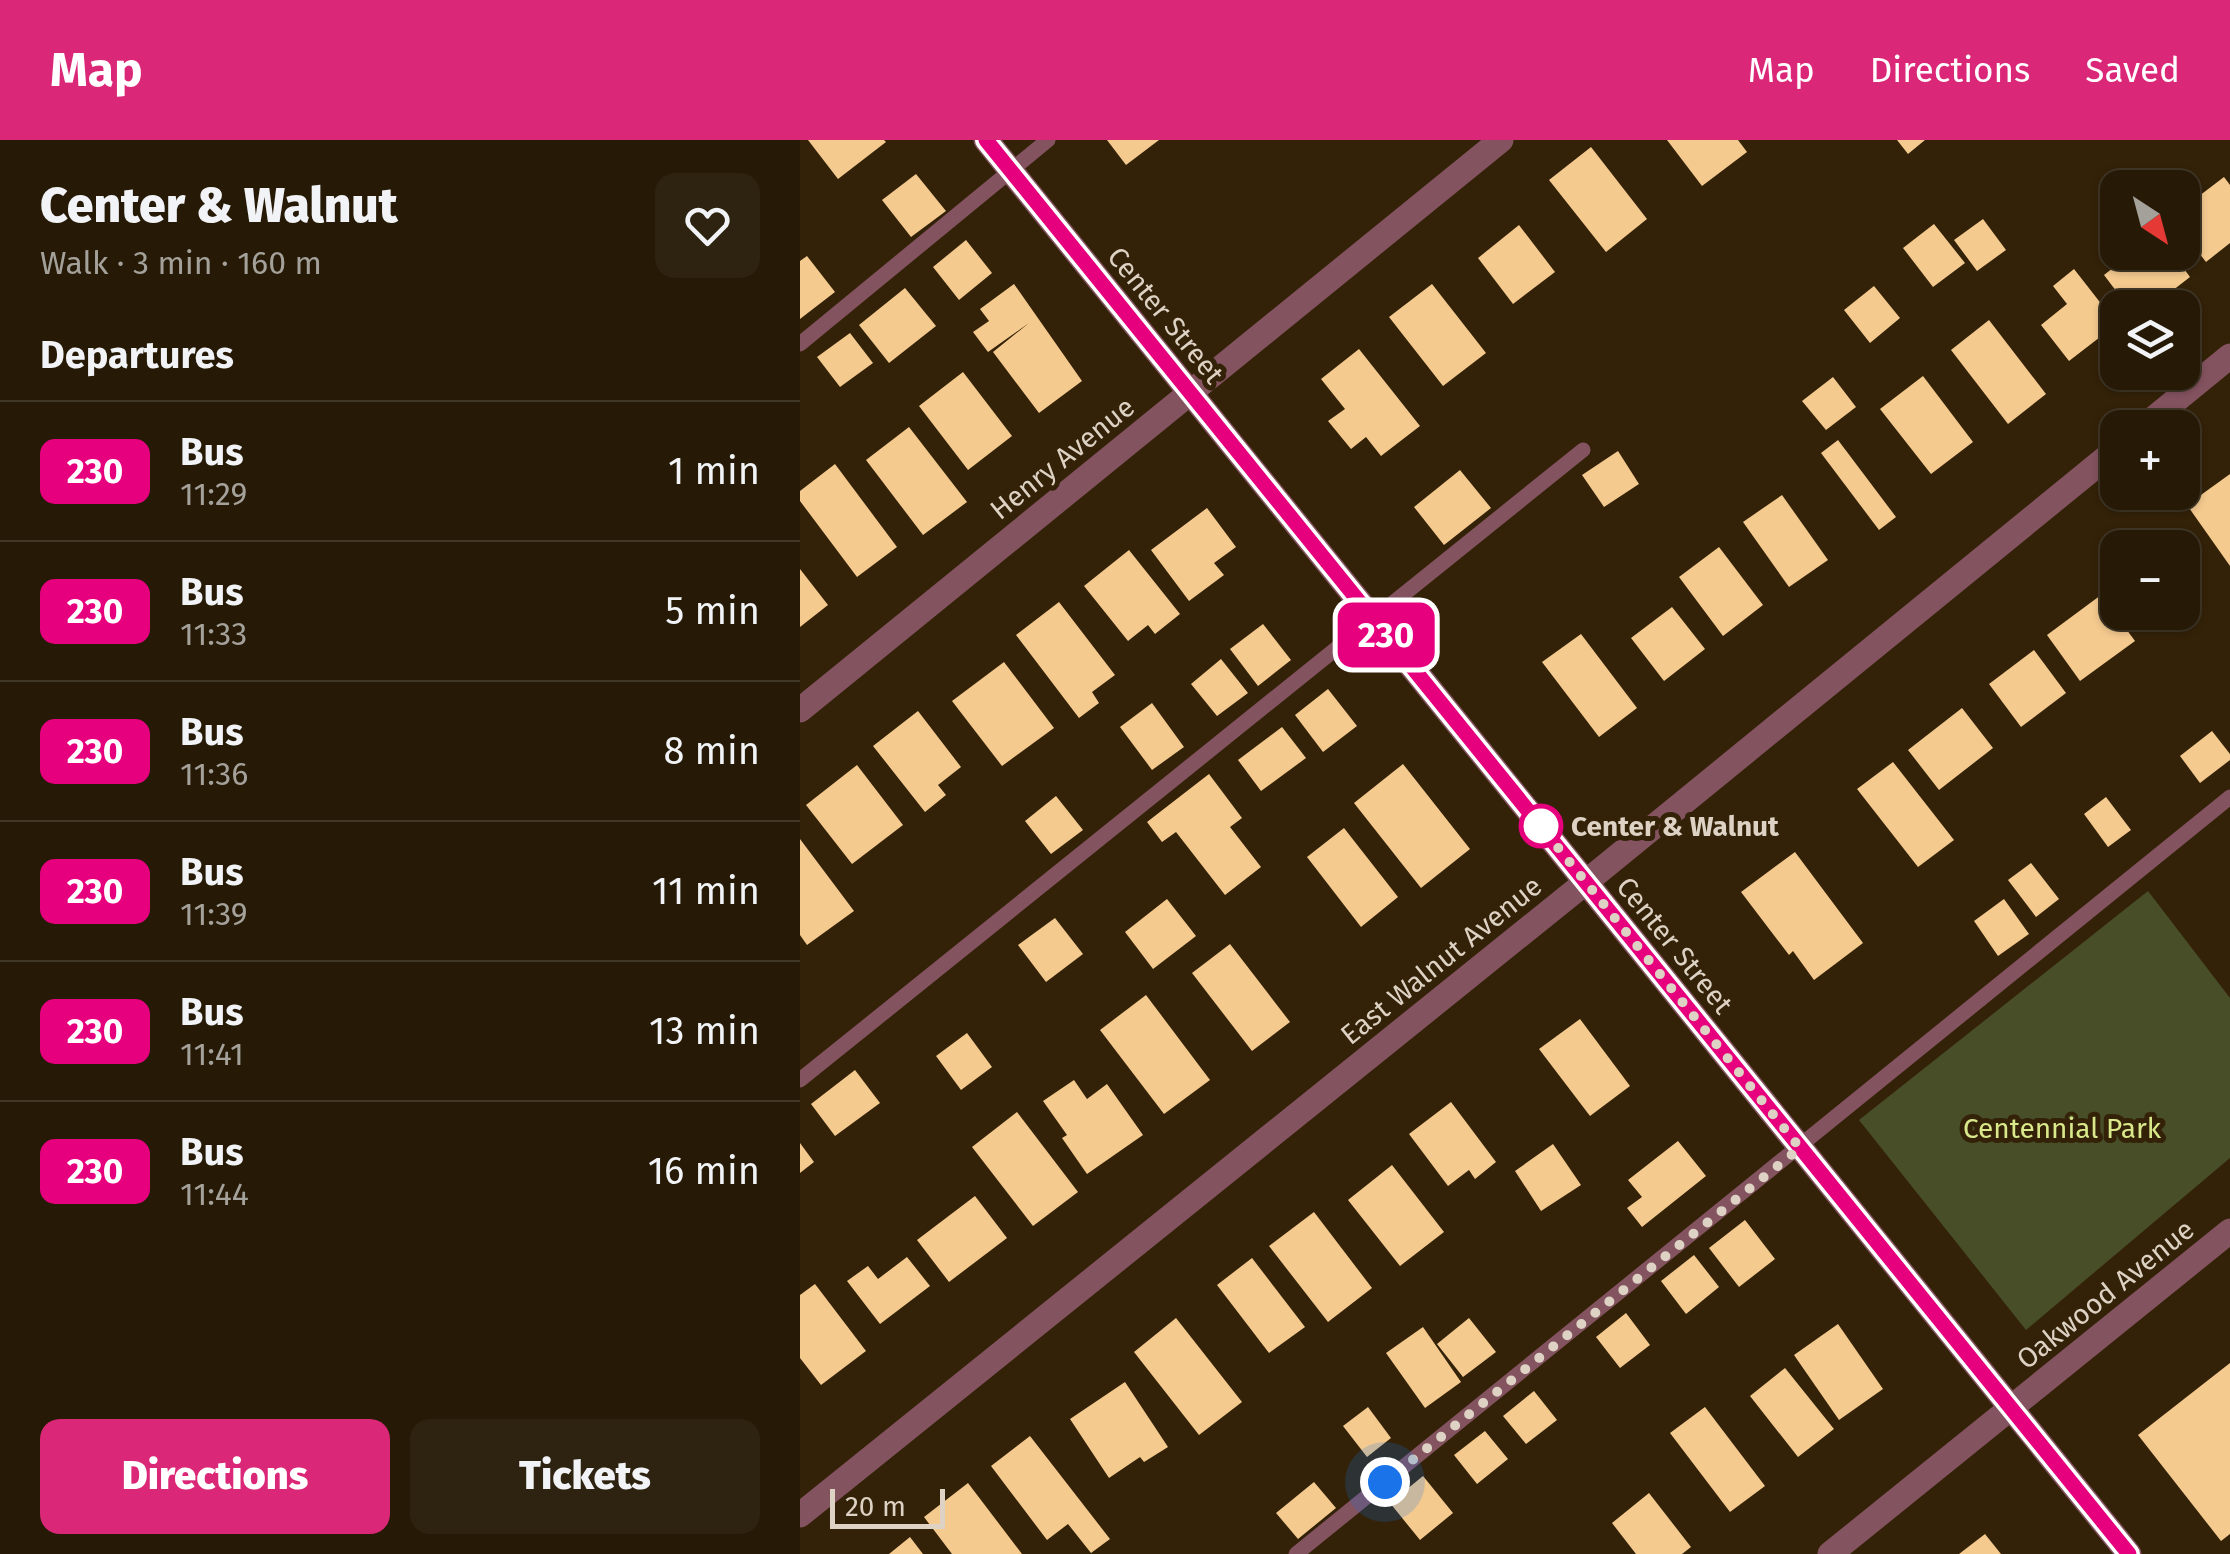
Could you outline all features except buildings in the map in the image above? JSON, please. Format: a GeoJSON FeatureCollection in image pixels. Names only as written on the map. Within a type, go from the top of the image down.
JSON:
{"type":"FeatureCollection","features":[{"type":"Feature","properties":{"kind":"street","name":"Center Street"},"geometry":{"type":"LineString","coordinates":[[986,140],[2130,1554]]}},
{"type":"Feature","properties":{"kind":"street","name":"Henry Avenue"},"geometry":{"type":"LineString","coordinates":[[800,710],[1502,140]]}},
{"type":"Feature","properties":{"kind":"street"},"geometry":{"type":"LineString","coordinates":[[2164,410],[2230,356]]}},
{"type":"Feature","properties":{"kind":"street","name":"East Walnut Avenue"},"geometry":{"type":"LineString","coordinates":[[800,1516],[2100,463]]}},
{"type":"Feature","properties":{"kind":"street","name":"Oakwood Avenue"},"geometry":{"type":"LineString","coordinates":[[1830,1554],[2230,1231]]}},
{"type":"Feature","properties":{"kind":"lane"},"geometry":{"type":"LineString","coordinates":[[800,344],[1048,140]]}},
{"type":"Feature","properties":{"kind":"lane"},"geometry":{"type":"LineString","coordinates":[[800,1080],[1583,450]]}},
{"type":"Feature","properties":{"kind":"lane"},"geometry":{"type":"LineString","coordinates":[[1296,1554],[2230,798]]}},
{"type":"Feature","properties":{"kind":"green space","name":"Centennial Park"},"geometry":{"type":"Polygon","coordinates":[[[2148,891],[2230,998],[2230,1158],[2026,1330],[1859,1120],[2148,891]]]}},
{"type":"Feature","properties":{"kind":"bus line","name":"230"},"geometry":{"type":"LineString","coordinates":[[986,140],[2129,1554]]}},
{"type":"Feature","properties":{"kind":"place","name":"Center & Walnut"},"geometry":{"type":"Point","coordinates":[1541,826]}},
{"type":"Feature","properties":{"kind":"route"},"geometry":{"type":"LineString","coordinates":[[1385,1482],[1800,1148],[1541,826]]}}]}
